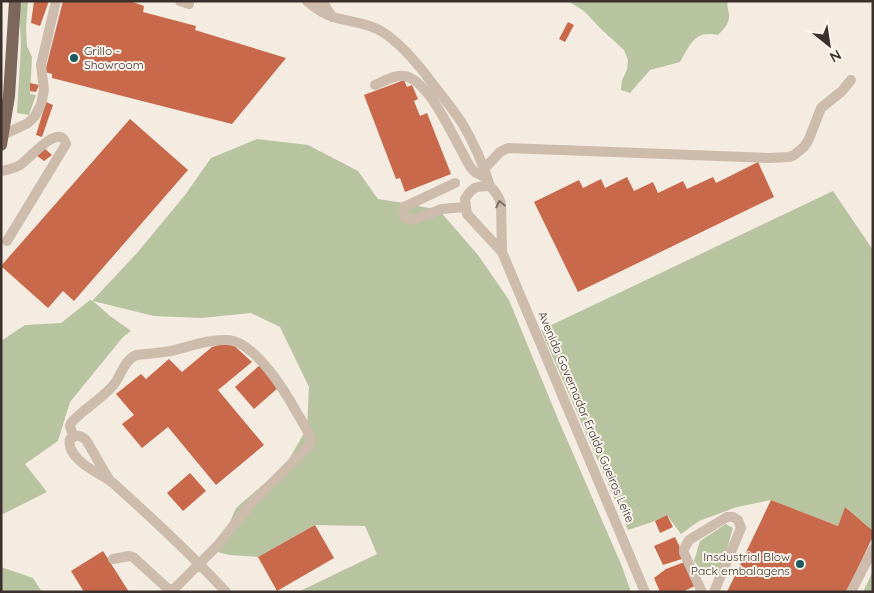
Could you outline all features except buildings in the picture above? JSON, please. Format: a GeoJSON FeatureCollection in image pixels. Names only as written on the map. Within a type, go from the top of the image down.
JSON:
{"type":"FeatureCollection","features":[{"type":"Feature","properties":{"kind":"main road"},"geometry":{"type":"LineString","coordinates":[[2,140],[9,96],[15,1]]}},
{"type":"Feature","properties":{"kind":"street"},"geometry":{"type":"LineString","coordinates":[[2,140],[28,123],[35,116],[41,104],[44,90],[40,65],[56,1]]}},
{"type":"Feature","properties":{"kind":"street","name":"Avenida Governador Eraldo Gueiros Leite"},"geometry":{"type":"LineString","coordinates":[[307,1],[322,13],[369,26],[380,31],[391,38],[425,73],[461,121],[498,196],[501,204],[502,252]]}},
{"type":"Feature","properties":{"kind":"street"},"geometry":{"type":"LineString","coordinates":[[322,1],[332,17]]}},
{"type":"Feature","properties":{"kind":"street"},"geometry":{"type":"LineString","coordinates":[[375,85],[399,76],[406,76],[415,80],[432,98],[470,168],[476,173],[487,177]]}},
{"type":"Feature","properties":{"kind":"street"},"geometry":{"type":"LineString","coordinates":[[455,183],[404,207],[406,218],[413,220],[449,207],[465,206],[465,199],[473,188],[480,186],[500,152],[508,148],[768,158],[789,157],[804,147],[809,139],[820,108],[842,91],[851,80]]}},
{"type":"Feature","properties":{"kind":"street"},"geometry":{"type":"LineString","coordinates":[[1,171],[23,163],[49,140],[61,137],[65,141],[66,144],[7,241]]}},
{"type":"Feature","properties":{"kind":"street","name":"Avenida Governador Eraldo Gueiros Leite"},"geometry":{"type":"LineString","coordinates":[[465,206],[468,214],[502,252],[645,592]]}},
{"type":"Feature","properties":{"kind":"street"},"geometry":{"type":"LineString","coordinates":[[113,559],[133,557],[172,591],[200,564],[218,545],[250,505],[310,443],[308,432],[284,390],[263,362],[240,344],[233,341],[212,341],[170,351],[136,356],[129,360],[115,383],[73,420],[70,426],[73,436],[70,439],[70,448],[78,459],[90,470],[110,481],[200,564],[226,592]]}},
{"type":"Feature","properties":{"kind":"street"},"geometry":{"type":"LineString","coordinates":[[73,436],[81,436],[86,440],[110,481]]}},
{"type":"Feature","properties":{"kind":"street"},"geometry":{"type":"LineString","coordinates":[[702,592],[684,553],[684,549],[689,540],[727,517],[733,517],[738,520],[741,528],[714,592]]}},
{"type":"Feature","properties":{"kind":"street"},"geometry":{"type":"LineString","coordinates":[[851,592],[873,549]]}},
{"type":"Feature","properties":{"kind":"green space"},"geometry":{"type":"Polygon","coordinates":[[[19,1],[28,1],[27,46],[32,57],[30,94],[36,95],[29,115],[17,113],[21,46],[19,1]]]}},
{"type":"Feature","properties":{"kind":"green space"},"geometry":{"type":"Polygon","coordinates":[[[568,1],[728,1],[729,20],[718,35],[703,35],[694,40],[680,62],[650,70],[630,93],[621,90],[628,60],[624,50],[584,11],[568,1]]]}},
{"type":"Feature","properties":{"kind":"green space"},"geometry":{"type":"Polygon","coordinates":[[[257,139],[308,145],[358,171],[378,199],[439,210],[478,255],[509,300],[621,564],[631,592],[298,592],[377,554],[365,526],[315,525],[258,557],[217,552],[236,508],[285,466],[307,428],[309,387],[280,327],[251,313],[201,318],[154,316],[93,301],[131,331],[123,337],[70,402],[58,441],[25,464],[47,492],[1,515],[1,341],[25,325],[61,323],[90,300],[92,301],[137,253],[185,195],[211,158],[257,139]]]}},
{"type":"Feature","properties":{"kind":"green space"},"geometry":{"type":"Polygon","coordinates":[[[833,191],[873,250],[873,531],[845,507],[838,526],[771,500],[737,507],[699,521],[681,534],[667,515],[628,530],[541,330],[833,191]]]}},
{"type":"Feature","properties":{"kind":"green space"},"geometry":{"type":"Polygon","coordinates":[[[726,524],[733,528],[719,577],[700,568],[694,561],[700,541],[726,524]]]}},
{"type":"Feature","properties":{"kind":"green space"},"geometry":{"type":"Polygon","coordinates":[[[1,567],[33,578],[42,592],[1,592],[1,567]]]}},
{"type":"Feature","properties":{"kind":"green space"},"geometry":{"type":"Polygon","coordinates":[[[873,571],[873,592],[863,592],[873,571]]]}},
{"type":"Feature","properties":{"kind":"place","name":"Grillo - Showroom"},"geometry":{"type":"Point","coordinates":[74,58]}},
{"type":"Feature","properties":{"kind":"place","name":"Insdustrial Blow Pack embalagens"},"geometry":{"type":"Point","coordinates":[800,564]}}]}
